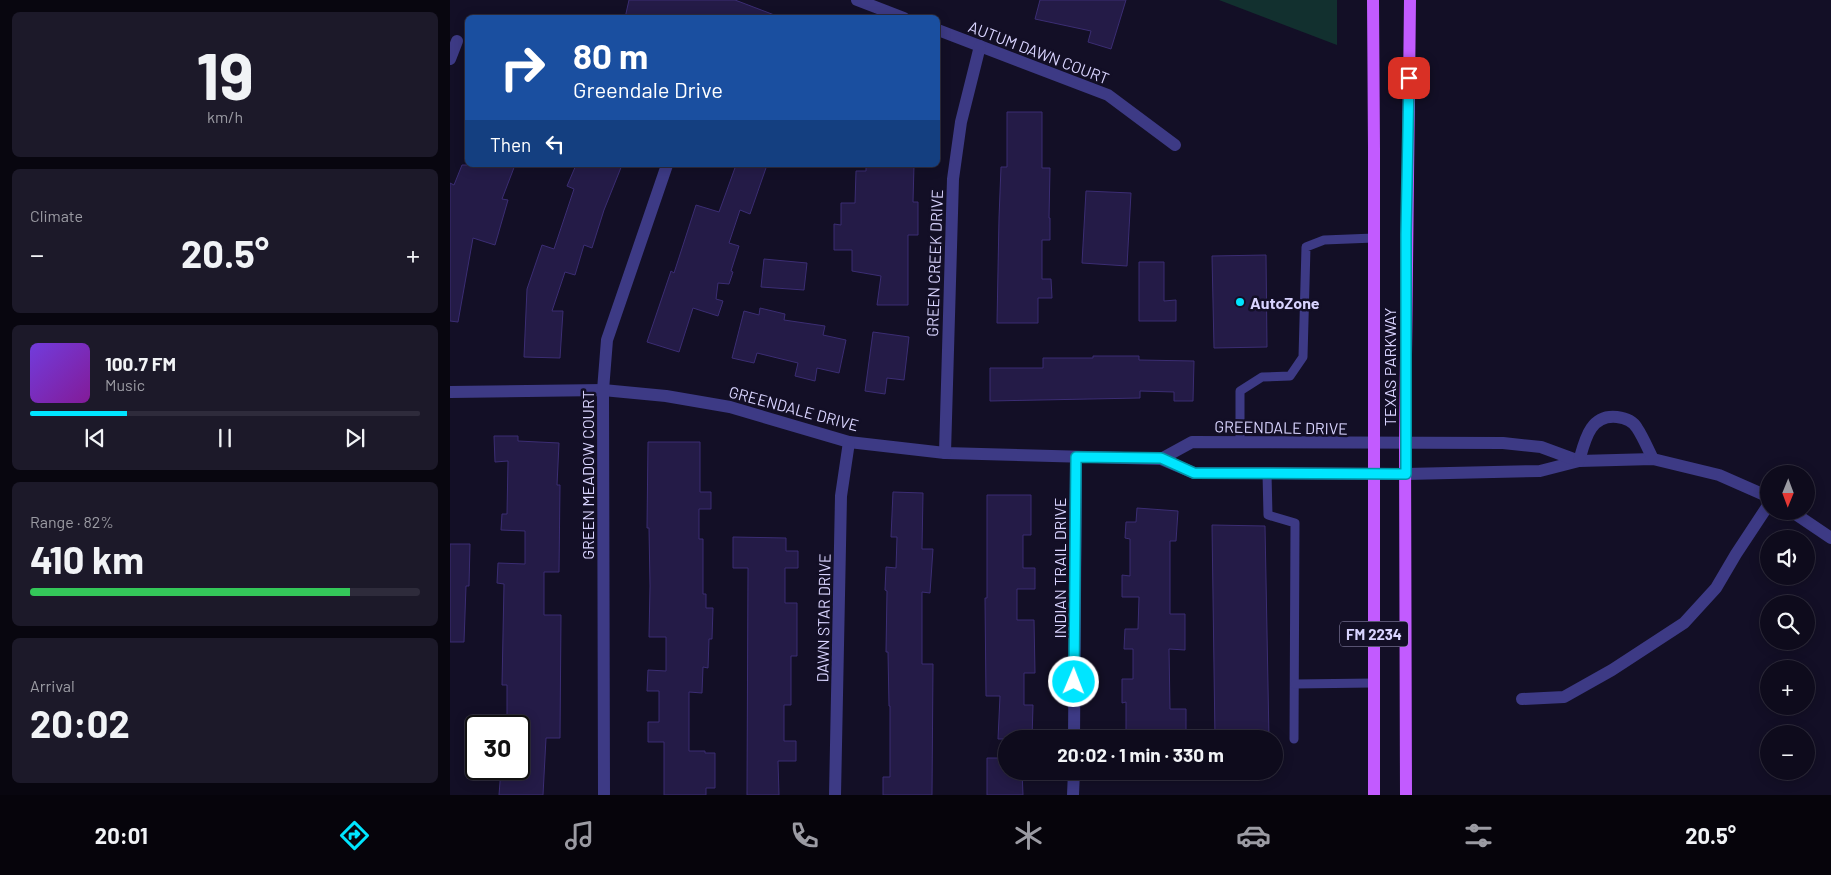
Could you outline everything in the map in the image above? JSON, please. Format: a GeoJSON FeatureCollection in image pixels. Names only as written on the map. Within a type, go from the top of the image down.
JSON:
{"type":"FeatureCollection","features":[{"type":"Feature","properties":{"kind":"main road","name":"TEXAS PARKWAY"},"geometry":{"type":"LineString","coordinates":[[1373,0],[1374,795]]}},
{"type":"Feature","properties":{"kind":"main road","name":"TEXAS PARKWAY"},"geometry":{"type":"LineString","coordinates":[[1406,795],[1405,444],[1410,0]]}},
{"type":"Feature","properties":{"kind":"street"},"geometry":{"type":"LineString","coordinates":[[857,0],[896,15]]}},
{"type":"Feature","properties":{"kind":"street","name":"AUTUM DAWN COURT"},"geometry":{"type":"LineString","coordinates":[[940,31],[1108,95],[1175,145]]}},
{"type":"Feature","properties":{"kind":"street"},"geometry":{"type":"LineString","coordinates":[[450,59],[457,41]]}},
{"type":"Feature","properties":{"kind":"street","name":"GREEN CREEK DRIVE"},"geometry":{"type":"LineString","coordinates":[[945,453],[952,179],[961,122],[980,46]]}},
{"type":"Feature","properties":{"kind":"street","name":"GREEN MEADOW COURT"},"geometry":{"type":"LineString","coordinates":[[604,794],[603,390],[607,340],[666,167]]}},
{"type":"Feature","properties":{"kind":"street","name":"GREENDALE DRIVE"},"geometry":{"type":"LineString","coordinates":[[450,392],[603,390],[666,396],[730,407],[849,442],[945,453],[1161,458],[1194,473],[1406,474],[1540,471],[1579,461]]}},
{"type":"Feature","properties":{"kind":"street"},"geometry":{"type":"LineString","coordinates":[[1653,459],[1636,427],[1625,418],[1613,417],[1599,420],[1589,429],[1579,461],[1653,459],[1719,475],[1760,493]]}},
{"type":"Feature","properties":{"kind":"street","name":"DAWN STAR DRIVE"},"geometry":{"type":"LineString","coordinates":[[835,795],[842,496],[849,442]]}},
{"type":"Feature","properties":{"kind":"street","name":"GREENDALE DRIVE"},"geometry":{"type":"LineString","coordinates":[[1161,458],[1192,442],[1503,443],[1541,447],[1579,461]]}},
{"type":"Feature","properties":{"kind":"street","name":"INDIAN TRAIL DRIVE"},"geometry":{"type":"LineString","coordinates":[[1074,730],[1076,457]]}},
{"type":"Feature","properties":{"kind":"street"},"geometry":{"type":"LineString","coordinates":[[1522,699],[1564,697],[1612,670],[1684,623],[1716,588],[1760,518]]}},
{"type":"Feature","properties":{"kind":"street"},"geometry":{"type":"LineString","coordinates":[[1804,520],[1831,538]]}},
{"type":"Feature","properties":{"kind":"street"},"geometry":{"type":"LineString","coordinates":[[1073,795],[1074,780]]}},
{"type":"Feature","properties":{"kind":"lane"},"geometry":{"type":"LineString","coordinates":[[1240,443],[1240,391],[1262,377],[1290,376],[1303,357],[1306,247],[1324,240],[1374,238]]}},
{"type":"Feature","properties":{"kind":"lane"},"geometry":{"type":"LineString","coordinates":[[1267,474],[1268,515],[1295,523],[1294,739]]}},
{"type":"Feature","properties":{"kind":"lane"},"geometry":{"type":"LineString","coordinates":[[1295,684],[1374,683]]}},
{"type":"Feature","properties":{"kind":"green space"},"geometry":{"type":"Polygon","coordinates":[[[1219,0],[1337,0],[1337,45],[1219,0]]]}},
{"type":"Feature","properties":{"kind":"building"},"geometry":{"type":"Polygon","coordinates":[[[629,0],[735,0],[774,15],[626,15],[629,0]]]}},
{"type":"Feature","properties":{"kind":"building"},"geometry":{"type":"Polygon","coordinates":[[[1040,0],[1126,0],[1111,49],[1088,42],[1091,31],[1035,19],[1040,0]]]}},
{"type":"Feature","properties":{"kind":"building"},"geometry":{"type":"Polygon","coordinates":[[[1007,112],[1042,112],[1042,168],[1050,168],[1050,240],[1042,240],[1042,279],[1051,279],[1052,298],[1038,298],[1038,323],[997,323],[1001,167],[1007,167],[1007,112]]]}},
{"type":"Feature","properties":{"kind":"building"},"geometry":{"type":"Polygon","coordinates":[[[462,165],[465,165],[465,167],[514,167],[502,199],[508,200],[495,245],[473,238],[458,322],[450,321],[450,183],[454,185],[462,165]]]}},
{"type":"Feature","properties":{"kind":"building"},"geometry":{"type":"Polygon","coordinates":[[[575,167],[621,167],[604,210],[592,248],[584,245],[575,275],[565,272],[552,311],[563,311],[560,358],[524,357],[527,289],[542,245],[554,249],[574,189],[567,186],[575,167]]]}},
{"type":"Feature","properties":{"kind":"building"},"geometry":{"type":"Polygon","coordinates":[[[735,167],[766,167],[750,214],[740,210],[729,243],[739,246],[729,284],[718,283],[716,299],[723,301],[718,316],[693,308],[679,352],[647,342],[671,271],[674,273],[696,205],[719,212],[735,167]]]}},
{"type":"Feature","properties":{"kind":"building"},"geometry":{"type":"Polygon","coordinates":[[[866,167],[914,167],[913,202],[918,202],[918,235],[908,235],[908,305],[877,305],[881,276],[852,271],[852,250],[834,250],[834,224],[841,225],[841,203],[855,203],[856,171],[866,171],[866,167]]]}},
{"type":"Feature","properties":{"kind":"building"},"geometry":{"type":"Polygon","coordinates":[[[1086,191],[1131,193],[1127,266],[1082,263],[1086,191]]]}},
{"type":"Feature","properties":{"kind":"building","name":"AutoZone"},"geometry":{"type":"Polygon","coordinates":[[[1266,255],[1267,347],[1214,348],[1212,256],[1266,255]]]}},
{"type":"Feature","properties":{"kind":"building"},"geometry":{"type":"Polygon","coordinates":[[[764,259],[807,263],[804,290],[761,287],[764,259]]]}},
{"type":"Feature","properties":{"kind":"building"},"geometry":{"type":"Polygon","coordinates":[[[1139,262],[1164,262],[1164,301],[1176,300],[1176,321],[1139,321],[1139,262]]]}},
{"type":"Feature","properties":{"kind":"building"},"geometry":{"type":"Polygon","coordinates":[[[760,308],[785,314],[784,320],[825,326],[823,335],[846,340],[839,373],[817,368],[815,381],[795,376],[798,363],[757,353],[754,363],[732,358],[744,311],[759,315],[760,308]]]}},
{"type":"Feature","properties":{"kind":"building"},"geometry":{"type":"Polygon","coordinates":[[[873,332],[909,337],[904,380],[887,378],[885,394],[865,391],[873,332]]]}},
{"type":"Feature","properties":{"kind":"building"},"geometry":{"type":"Polygon","coordinates":[[[1093,356],[1139,356],[1139,360],[1194,361],[1193,401],[1174,401],[1174,392],[1140,391],[1140,398],[990,401],[990,368],[1043,368],[1043,358],[1093,358],[1093,356]]]}},
{"type":"Feature","properties":{"kind":"building"},"geometry":{"type":"Polygon","coordinates":[[[494,436],[518,436],[518,441],[559,443],[557,485],[560,485],[559,572],[544,572],[544,615],[561,615],[560,738],[546,738],[543,795],[499,795],[500,780],[530,780],[530,715],[507,715],[507,685],[502,685],[504,584],[497,583],[498,563],[525,564],[525,531],[501,530],[502,514],[507,514],[508,461],[495,462],[494,436]]]}},
{"type":"Feature","properties":{"kind":"building"},"geometry":{"type":"Polygon","coordinates":[[[648,442],[700,442],[700,492],[711,492],[711,509],[699,509],[699,539],[703,539],[703,594],[706,594],[706,608],[713,608],[712,639],[709,639],[708,668],[703,667],[702,693],[689,692],[689,751],[715,753],[715,788],[706,788],[706,795],[664,795],[664,742],[648,742],[648,722],[659,722],[659,691],[647,691],[648,670],[666,671],[666,637],[649,637],[648,442]]]}},
{"type":"Feature","properties":{"kind":"building"},"geometry":{"type":"Polygon","coordinates":[[[893,492],[923,493],[922,549],[933,549],[930,593],[922,592],[922,664],[933,664],[932,795],[883,795],[883,777],[890,777],[890,706],[888,652],[886,652],[887,591],[885,590],[886,567],[896,568],[897,537],[891,537],[893,492]]]}},
{"type":"Feature","properties":{"kind":"building"},"geometry":{"type":"Polygon","coordinates":[[[987,495],[1031,495],[1031,535],[1023,535],[1023,568],[1035,568],[1035,589],[1017,589],[1017,620],[1034,620],[1035,673],[1024,673],[1024,705],[1033,705],[1032,730],[998,730],[1000,696],[986,696],[985,598],[987,598],[987,495]]]}},
{"type":"Feature","properties":{"kind":"building"},"geometry":{"type":"Polygon","coordinates":[[[1137,508],[1178,511],[1176,541],[1170,541],[1170,614],[1185,614],[1185,650],[1169,649],[1170,709],[1186,709],[1186,730],[1126,730],[1126,702],[1122,703],[1122,679],[1133,679],[1133,649],[1124,649],[1125,629],[1138,629],[1139,597],[1122,597],[1122,575],[1130,576],[1130,539],[1125,538],[1126,522],[1136,522],[1137,508]]]}},
{"type":"Feature","properties":{"kind":"building"},"geometry":{"type":"Polygon","coordinates":[[[1212,525],[1265,526],[1269,730],[1215,730],[1212,525]]]}},
{"type":"Feature","properties":{"kind":"building"},"geometry":{"type":"Polygon","coordinates":[[[733,537],[786,538],[786,551],[798,551],[798,568],[785,568],[785,603],[797,603],[797,656],[791,656],[791,705],[784,705],[784,741],[796,741],[796,761],[778,761],[779,795],[747,795],[748,568],[733,568],[733,537]]]}},
{"type":"Feature","properties":{"kind":"building"},"geometry":{"type":"Polygon","coordinates":[[[450,544],[470,544],[469,586],[466,586],[464,642],[450,642],[450,544]]]}},
{"type":"Feature","properties":{"kind":"building"},"geometry":{"type":"Polygon","coordinates":[[[987,758],[998,758],[998,780],[1022,780],[1023,795],[987,795],[987,758]]]}},
{"type":"Feature","properties":{"kind":"place","name":"AutoZone"},"geometry":{"type":"Point","coordinates":[1240,302]}},
{"type":"Feature","properties":{"kind":"route"},"geometry":{"type":"LineString","coordinates":[[1074,682],[1076,457],[1161,458],[1194,473],[1406,474],[1406,234],[1409,78]]}}]}
